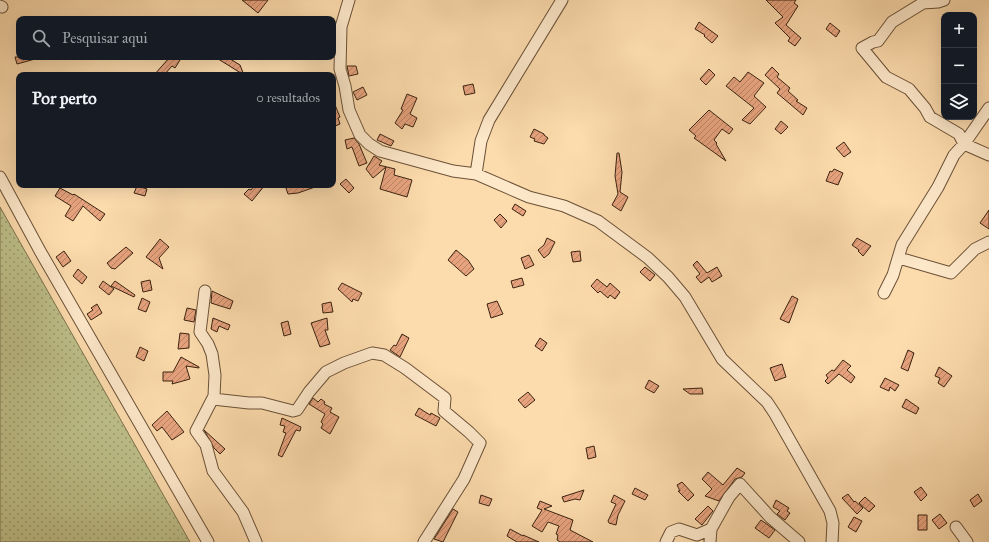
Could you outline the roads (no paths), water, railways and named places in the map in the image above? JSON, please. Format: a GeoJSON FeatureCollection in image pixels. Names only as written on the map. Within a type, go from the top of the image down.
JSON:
{"type":"FeatureCollection","features":[{"type":"Feature","properties":{"kind":"street"},"geometry":{"type":"LineString","coordinates":[[349,0],[341,27],[339,56],[348,110],[360,135],[369,144],[380,151],[453,171],[476,174],[529,197],[564,206],[598,221],[648,258],[668,277],[685,298],[722,359],[762,397],[775,414],[830,511],[833,523],[832,542]]}},
{"type":"Feature","properties":{"kind":"street"},"geometry":{"type":"LineString","coordinates":[[476,174],[481,141],[489,120],[562,0]]}},
{"type":"Feature","properties":{"kind":"street"},"geometry":{"type":"LineString","coordinates":[[944,0],[923,3],[892,22],[878,41],[862,48],[886,77],[909,89],[925,108],[930,117],[959,134],[964,144],[989,156]]}},
{"type":"Feature","properties":{"kind":"street"},"geometry":{"type":"LineString","coordinates":[[884,293],[894,275],[902,245],[938,187],[945,170],[954,155],[964,144],[989,108]]}},
{"type":"Feature","properties":{"kind":"street"},"geometry":{"type":"LineString","coordinates":[[0,177],[40,251],[208,542]]}},
{"type":"Feature","properties":{"kind":"street"},"geometry":{"type":"LineString","coordinates":[[899,258],[951,273],[975,249],[989,242]]}},
{"type":"Feature","properties":{"kind":"street"},"geometry":{"type":"LineString","coordinates":[[205,291],[200,332],[208,344],[212,354],[215,375],[213,399],[196,431],[206,445],[214,473],[243,512],[256,542]]}},
{"type":"Feature","properties":{"kind":"street"},"geometry":{"type":"LineString","coordinates":[[213,399],[262,403],[293,411],[297,410],[309,392],[326,372],[362,355],[378,353],[405,368],[445,398],[444,412],[469,432],[480,444],[464,479],[424,542]]}},
{"type":"Feature","properties":{"kind":"street"},"geometry":{"type":"LineString","coordinates":[[710,542],[711,529],[729,497],[740,484],[770,517],[799,542]]}},
{"type":"Feature","properties":{"kind":"street"},"geometry":{"type":"LineString","coordinates":[[956,527],[968,542]]}},
{"type":"Feature","properties":{"kind":"street"},"geometry":{"type":"LineString","coordinates":[[666,542],[671,532],[679,529],[697,535],[711,529]]}}]}
